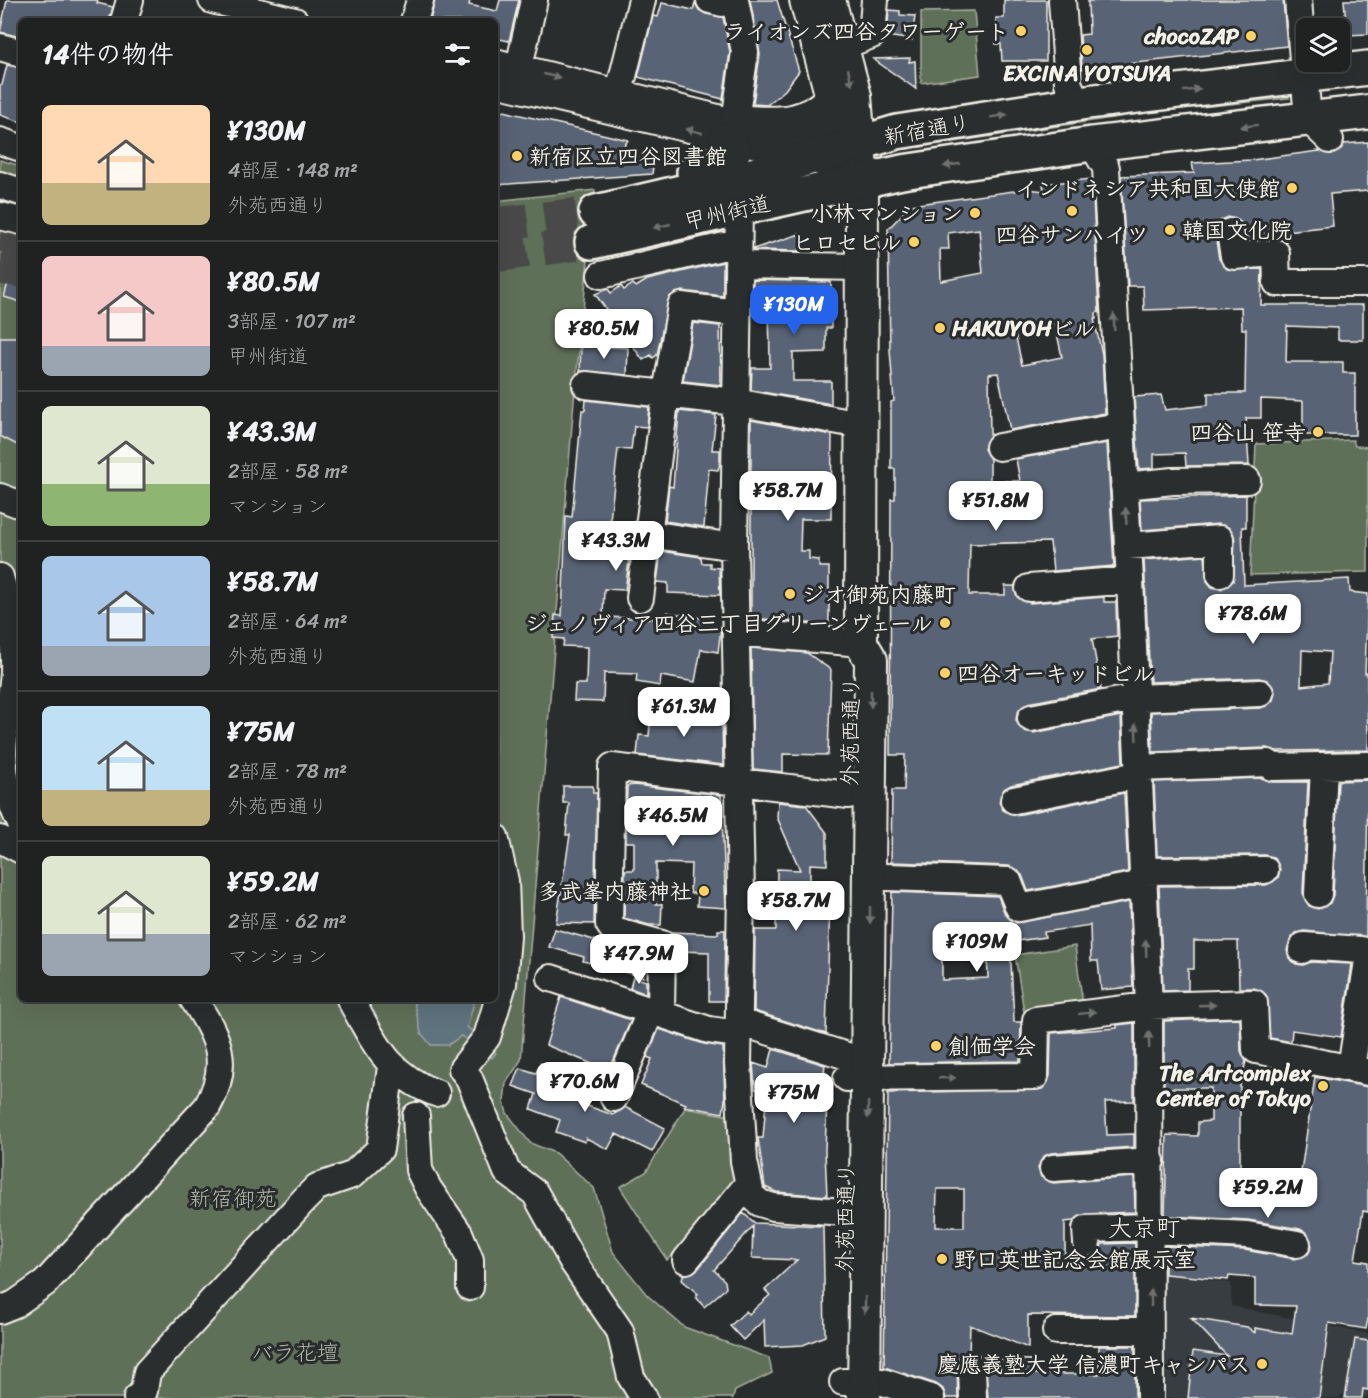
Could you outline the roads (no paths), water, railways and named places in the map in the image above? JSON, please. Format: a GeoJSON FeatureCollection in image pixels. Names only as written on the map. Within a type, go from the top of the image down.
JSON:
{"type":"FeatureCollection","features":[{"type":"Feature","properties":{"kind":"highway","name":"新宿通り"},"geometry":{"type":"LineString","coordinates":[[859,142],[897,132],[1087,102],[1368,68]]}},
{"type":"Feature","properties":{"kind":"highway"},"geometry":{"type":"LineString","coordinates":[[1092,144],[1318,130],[1368,112]]}},
{"type":"Feature","properties":{"kind":"highway"},"geometry":{"type":"LineString","coordinates":[[594,227],[671,178],[729,163],[734,150],[730,130]]}},
{"type":"Feature","properties":{"kind":"highway","name":"甲州街道"},"geometry":{"type":"LineString","coordinates":[[594,227],[859,142]]}},
{"type":"Feature","properties":{"kind":"highway","name":"甲州街道"},"geometry":{"type":"LineString","coordinates":[[594,227],[739,209],[910,171],[1092,144]]}},
{"type":"Feature","properties":{"kind":"main road","name":"外苑西通り"},"geometry":{"type":"LineString","coordinates":[[806,0],[832,97],[859,142]]}},
{"type":"Feature","properties":{"kind":"main road","name":"外苑西通り"},"geometry":{"type":"LineString","coordinates":[[830,0],[855,96],[862,181],[861,643],[851,660],[849,795],[854,1071],[853,1390]]}},
{"type":"Feature","properties":{"kind":"main road"},"geometry":{"type":"LineString","coordinates":[[730,130],[789,123],[824,106],[832,97]]}},
{"type":"Feature","properties":{"kind":"main road","name":"外苑西通り"},"geometry":{"type":"LineString","coordinates":[[853,1390],[845,1212],[854,1071],[871,660],[861,643]]}},
{"type":"Feature","properties":{"kind":"street"},"geometry":{"type":"LineString","coordinates":[[125,18],[130,0]]}},
{"type":"Feature","properties":{"kind":"street"},"geometry":{"type":"LineString","coordinates":[[212,0],[283,18]]}},
{"type":"Feature","properties":{"kind":"street"},"geometry":{"type":"LineString","coordinates":[[415,18],[420,0]]}},
{"type":"Feature","properties":{"kind":"street"},"geometry":{"type":"LineString","coordinates":[[507,65],[534,0]]}},
{"type":"Feature","properties":{"kind":"street"},"geometry":{"type":"LineString","coordinates":[[619,92],[642,0]]}},
{"type":"Feature","properties":{"kind":"street"},"geometry":{"type":"LineString","coordinates":[[710,0],[722,3],[733,0],[745,52],[730,130]]}},
{"type":"Feature","properties":{"kind":"street"},"geometry":{"type":"LineString","coordinates":[[842,46],[872,35],[875,0]]}},
{"type":"Feature","properties":{"kind":"street"},"geometry":{"type":"LineString","coordinates":[[1062,0],[1068,83],[1074,96],[1087,102]]}},
{"type":"Feature","properties":{"kind":"street"},"geometry":{"type":"LineString","coordinates":[[1298,0],[1303,76],[1318,130]]}},
{"type":"Feature","properties":{"kind":"street"},"geometry":{"type":"LineString","coordinates":[[0,47],[18,52]]}},
{"type":"Feature","properties":{"kind":"street","name":"新宿通り"},"geometry":{"type":"LineString","coordinates":[[507,65],[619,92],[812,158],[862,181]]}},
{"type":"Feature","properties":{"kind":"street","name":"新宿通り"},"geometry":{"type":"LineString","coordinates":[[498,84],[730,130],[795,135],[840,134],[859,142]]}},
{"type":"Feature","properties":{"kind":"street"},"geometry":{"type":"LineString","coordinates":[[0,141],[18,147]]}},
{"type":"Feature","properties":{"kind":"street"},"geometry":{"type":"LineString","coordinates":[[1092,144],[1106,168],[1119,426],[1130,580],[1149,1006],[1150,1398]]}},
{"type":"Feature","properties":{"kind":"street"},"geometry":{"type":"LineString","coordinates":[[0,185],[18,191]]}},
{"type":"Feature","properties":{"kind":"street"},"geometry":{"type":"LineString","coordinates":[[739,209],[734,547],[740,783],[741,1129],[748,1184],[755,1200],[774,1207],[845,1212]]}},
{"type":"Feature","properties":{"kind":"street"},"geometry":{"type":"LineString","coordinates":[[0,216],[18,220]]}},
{"type":"Feature","properties":{"kind":"street"},"geometry":{"type":"LineString","coordinates":[[1230,232],[1234,256],[1276,254],[1277,283],[1368,283]]}},
{"type":"Feature","properties":{"kind":"street"},"geometry":{"type":"LineString","coordinates":[[601,275],[738,254],[862,267]]}},
{"type":"Feature","properties":{"kind":"street"},"geometry":{"type":"LineString","coordinates":[[640,598],[666,393],[681,306],[737,313]]}},
{"type":"Feature","properties":{"kind":"street"},"geometry":{"type":"LineString","coordinates":[[586,385],[735,402],[861,425]]}},
{"type":"Feature","properties":{"kind":"street"},"geometry":{"type":"LineString","coordinates":[[999,447],[1119,426]]}},
{"type":"Feature","properties":{"kind":"street"},"geometry":{"type":"LineString","coordinates":[[1124,486],[1173,481],[1247,480]]}},
{"type":"Feature","properties":{"kind":"street"},"geometry":{"type":"LineString","coordinates":[[0,497],[18,504]]}},
{"type":"Feature","properties":{"kind":"street"},"geometry":{"type":"LineString","coordinates":[[649,534],[734,547]]}},
{"type":"Feature","properties":{"kind":"street"},"geometry":{"type":"LineString","coordinates":[[1128,546],[1220,539],[1220,574]]}},
{"type":"Feature","properties":{"kind":"street"},"geometry":{"type":"LineString","coordinates":[[0,560],[18,577]]}},
{"type":"Feature","properties":{"kind":"street"},"geometry":{"type":"LineString","coordinates":[[0,577],[10,610],[14,644],[14,674],[4,740],[3,764],[7,788],[18,816]]}},
{"type":"Feature","properties":{"kind":"street"},"geometry":{"type":"LineString","coordinates":[[1029,588],[1130,580]]}},
{"type":"Feature","properties":{"kind":"street"},"geometry":{"type":"LineString","coordinates":[[736,632],[861,643]]}},
{"type":"Feature","properties":{"kind":"street"},"geometry":{"type":"LineString","coordinates":[[1031,718],[1135,698],[1260,693]]}},
{"type":"Feature","properties":{"kind":"street"},"geometry":{"type":"LineString","coordinates":[[1014,800],[1138,771],[1268,763],[1272,767],[1368,765]]}},
{"type":"Feature","properties":{"kind":"street"},"geometry":{"type":"LineString","coordinates":[[1318,894],[1324,766]]}},
{"type":"Feature","properties":{"kind":"street"},"geometry":{"type":"LineString","coordinates":[[614,1098],[656,1012],[662,944],[614,931],[609,924],[612,767],[849,795]]}},
{"type":"Feature","properties":{"kind":"street"},"geometry":{"type":"LineString","coordinates":[[0,839],[18,848]]}},
{"type":"Feature","properties":{"kind":"street"},"geometry":{"type":"LineString","coordinates":[[498,850],[505,880],[506,909],[502,984],[498,999]]}},
{"type":"Feature","properties":{"kind":"street"},"geometry":{"type":"LineString","coordinates":[[886,877],[1008,881],[1019,908],[1143,878],[1265,870]]}},
{"type":"Feature","properties":{"kind":"street"},"geometry":{"type":"LineString","coordinates":[[1302,950],[1304,946],[1360,950],[1368,956]]}},
{"type":"Feature","properties":{"kind":"street"},"geometry":{"type":"LineString","coordinates":[[551,978],[709,1030],[739,1028],[854,1071],[1035,1076],[1036,1020],[1149,1006],[1254,1004],[1256,1050],[1360,1070],[1368,961]]}},
{"type":"Feature","properties":{"kind":"street"},"geometry":{"type":"LineString","coordinates":[[5,1311],[45,1283],[207,1107],[217,1089],[221,1060],[218,1044],[195,1002]]}},
{"type":"Feature","properties":{"kind":"street"},"geometry":{"type":"LineString","coordinates":[[352,1002],[391,1067],[436,1093]]}},
{"type":"Feature","properties":{"kind":"street"},"geometry":{"type":"LineString","coordinates":[[137,1398],[144,1391],[147,1372],[304,1200],[318,1187],[352,1175],[416,1116],[462,1069],[488,1037],[497,1002]]}},
{"type":"Feature","properties":{"kind":"street"},"geometry":{"type":"LineString","coordinates":[[380,1149],[391,1067]]}},
{"type":"Feature","properties":{"kind":"street"},"geometry":{"type":"LineString","coordinates":[[462,1069],[469,1078],[507,1172],[535,1193],[573,1262],[620,1331],[631,1377],[644,1398]]}},
{"type":"Feature","properties":{"kind":"street"},"geometry":{"type":"LineString","coordinates":[[416,1116],[419,1170],[428,1188],[459,1233],[470,1260],[470,1287]]}},
{"type":"Feature","properties":{"kind":"street"},"geometry":{"type":"LineString","coordinates":[[1053,1168],[1151,1161]]}},
{"type":"Feature","properties":{"kind":"street"},"geometry":{"type":"LineString","coordinates":[[686,1260],[748,1184]]}},
{"type":"Feature","properties":{"kind":"street"},"geometry":{"type":"LineString","coordinates":[[1087,1243],[1086,1229],[1151,1228],[1247,1235],[1297,1244]]}},
{"type":"Feature","properties":{"kind":"street"},"geometry":{"type":"LineString","coordinates":[[1056,1332],[1150,1331]]}},
{"type":"Feature","properties":{"kind":"street"},"geometry":{"type":"LineString","coordinates":[[972,1367],[972,1398]]}},
{"type":"Feature","properties":{"kind":"street"},"geometry":{"type":"LineString","coordinates":[[853,1390],[883,1382],[931,1398]]}},
{"type":"Feature","properties":{"kind":"water"},"geometry":{"type":"Polygon","coordinates":[[[414,1002],[474,1002],[467,1027],[496,1053],[492,1058],[461,1036],[448,1045],[431,1045],[421,1033],[414,1002]]]}},
{"type":"Feature","properties":{"kind":"tunnel"},"geometry":{"type":"LineString","coordinates":[[498,224],[596,212]]}},
{"type":"Feature","properties":{"kind":"tunnel"},"geometry":{"type":"LineString","coordinates":[[0,235],[18,238]]}},
{"type":"Feature","properties":{"kind":"tunnel"},"geometry":{"type":"LineString","coordinates":[[498,256],[592,242]]}},
{"type":"Feature","properties":{"kind":"tunnel"},"geometry":{"type":"LineString","coordinates":[[0,268],[18,271]]}},
{"type":"Feature","properties":{"kind":"place","name":"ライオンズ四谷タワーゲート"},"geometry":{"type":"Point","coordinates":[1021,31]}},
{"type":"Feature","properties":{"kind":"place","name":"chocoZAP"},"geometry":{"type":"Point","coordinates":[1251,36]}},
{"type":"Feature","properties":{"kind":"place","name":"EXCINA YOTSUYA"},"geometry":{"type":"Point","coordinates":[1087,50]}},
{"type":"Feature","properties":{"kind":"place","name":"新宿区立四谷図書館"},"geometry":{"type":"Point","coordinates":[517,156]}},
{"type":"Feature","properties":{"kind":"place","name":"インドネシア共和国大使館"},"geometry":{"type":"Point","coordinates":[1292,188]}},
{"type":"Feature","properties":{"kind":"place","name":"四谷サンハイツ"},"geometry":{"type":"Point","coordinates":[1072,211]}},
{"type":"Feature","properties":{"kind":"place","name":"小林マンション"},"geometry":{"type":"Point","coordinates":[975,213]}},
{"type":"Feature","properties":{"kind":"place","name":"韓国文化院"},"geometry":{"type":"Point","coordinates":[1170,230]}},
{"type":"Feature","properties":{"kind":"place","name":"ヒロセビル"},"geometry":{"type":"Point","coordinates":[914,242]}},
{"type":"Feature","properties":{"kind":"place","name":"HAKUYOHビル"},"geometry":{"type":"Point","coordinates":[940,328]}},
{"type":"Feature","properties":{"kind":"place","name":"四谷山 笹寺"},"geometry":{"type":"Point","coordinates":[1318,432]}},
{"type":"Feature","properties":{"kind":"place","name":"ジオ御苑内藤町"},"geometry":{"type":"Point","coordinates":[790,594]}},
{"type":"Feature","properties":{"kind":"place","name":"ジェノヴィア四谷三丁目グリーンヴェール"},"geometry":{"type":"Point","coordinates":[945,623]}},
{"type":"Feature","properties":{"kind":"place","name":"四谷オーキッドビル"},"geometry":{"type":"Point","coordinates":[945,673]}},
{"type":"Feature","properties":{"kind":"place","name":"多武峯内藤神社"},"geometry":{"type":"Point","coordinates":[704,891]}},
{"type":"Feature","properties":{"kind":"place","name":"創価学会"},"geometry":{"type":"Point","coordinates":[936,1046]}},
{"type":"Feature","properties":{"kind":"place","name":"The Artcomplex Center of Tokyo"},"geometry":{"type":"Point","coordinates":[1323,1086]}},
{"type":"Feature","properties":{"kind":"place","name":"野口英世記念会館展示室"},"geometry":{"type":"Point","coordinates":[942,1259]}},
{"type":"Feature","properties":{"kind":"place","name":"慶應義塾大学 信濃町キャンパス"},"geometry":{"type":"Point","coordinates":[1262,1364]}},
{"type":"Feature","properties":{"kind":"district","name":"大京町"},"geometry":{"type":"Point","coordinates":[1144,1228]}},
{"type":"Feature","properties":{"kind":"park label","name":"新宿御苑"},"geometry":{"type":"Point","coordinates":[233,1198]}},
{"type":"Feature","properties":{"kind":"park label","name":"バラ花壇"},"geometry":{"type":"Point","coordinates":[295,1352]}}]}
